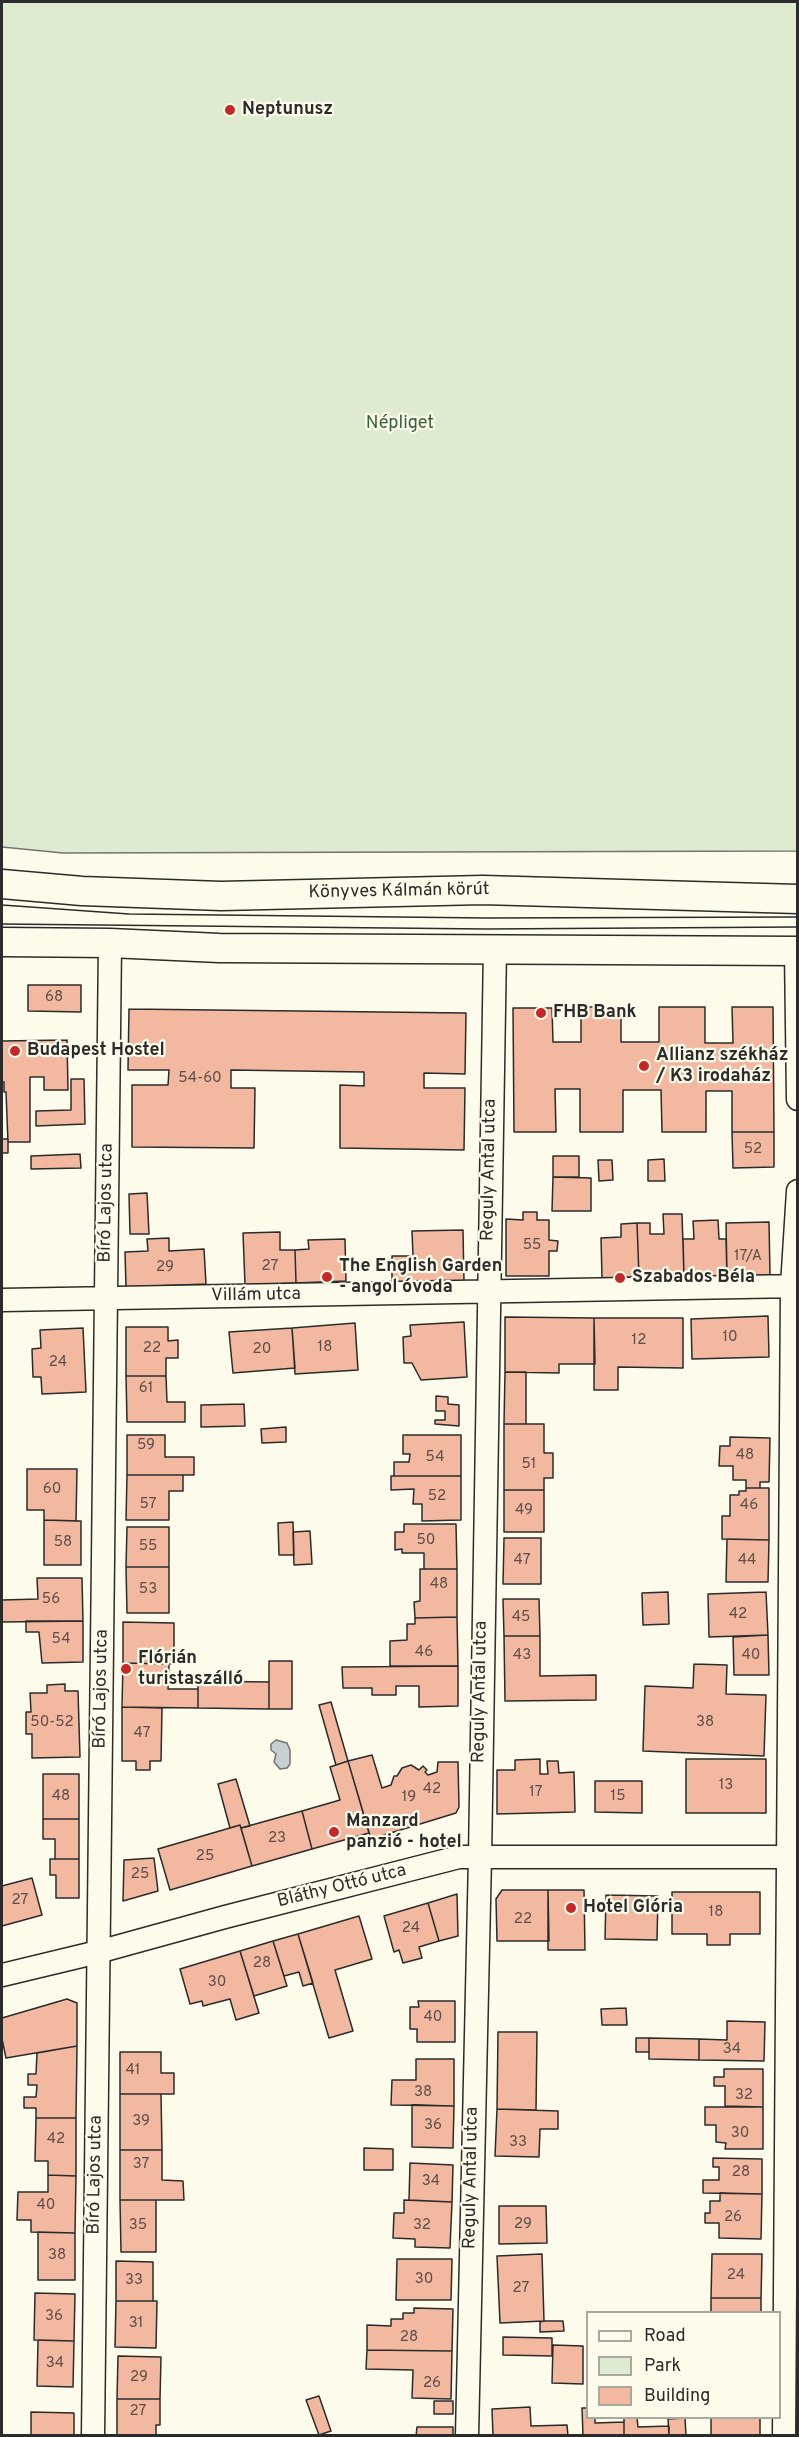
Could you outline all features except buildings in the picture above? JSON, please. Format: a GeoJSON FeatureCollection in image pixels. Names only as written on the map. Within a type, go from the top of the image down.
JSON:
{"type":"FeatureCollection","features":[{"type":"Feature","properties":{"kind":"main road","name":"Könyves Kálmán körút"},"geometry":{"type":"LineString","coordinates":[[2,884],[82,891],[221,897],[483,890],[798,899]]}},
{"type":"Feature","properties":{"kind":"main road"},"geometry":{"type":"LineString","coordinates":[[2,942],[110,943],[219,948],[797,951]]}},
{"type":"Feature","properties":{"kind":"street","name":"Bíró Lajos utca"},"geometry":{"type":"LineString","coordinates":[[93,2436],[110,943]]}},
{"type":"Feature","properties":{"kind":"street","name":"Reguly Antal utca"},"geometry":{"type":"LineString","coordinates":[[467,2436],[480,1857],[495,948]]}},
{"type":"Feature","properties":{"kind":"street"},"geometry":{"type":"LineString","coordinates":[[797,951],[798,1099]]}},
{"type":"Feature","properties":{"kind":"street"},"geometry":{"type":"LineString","coordinates":[[784,2436],[793,1857],[795,1286],[798,1191]]}},
{"type":"Feature","properties":{"kind":"street","name":"Villám utca"},"geometry":{"type":"LineString","coordinates":[[2,1300],[795,1286]]}},
{"type":"Feature","properties":{"kind":"street","name":"Bláthy Ottó utca"},"geometry":{"type":"LineString","coordinates":[[2,1975],[459,1857],[793,1857]]}},
{"type":"Feature","properties":{"kind":"green space","name":"Népliget"},"geometry":{"type":"Polygon","coordinates":[[[2,2],[797,2],[797,851],[63,853],[2,847],[2,2]]]}},
{"type":"Feature","properties":{"kind":"shaded area"},"geometry":{"type":"Polygon","coordinates":[[[276,1740],[287,1743],[290,1750],[290,1764],[287,1768],[280,1769],[274,1762],[276,1754],[271,1750],[271,1744],[276,1740]]]}},
{"type":"Feature","properties":{"kind":"tram line"},"geometry":{"type":"LineString","coordinates":[[2,905],[129,914],[487,918],[798,917]]}},
{"type":"Feature","properties":{"kind":"tram line"},"geometry":{"type":"LineString","coordinates":[[2,924],[486,929],[798,927]]}},
{"type":"Feature","properties":{"kind":"place","name":"Neptunusz"},"geometry":{"type":"Point","coordinates":[230,110]}},
{"type":"Feature","properties":{"kind":"place","name":"FHB Bank"},"geometry":{"type":"Point","coordinates":[541,1013]}},
{"type":"Feature","properties":{"kind":"place","name":"Budapest Hostel"},"geometry":{"type":"Point","coordinates":[15,1051]}},
{"type":"Feature","properties":{"kind":"place","name":"Allianz székház / K3 irodaház"},"geometry":{"type":"Point","coordinates":[644,1066]}},
{"type":"Feature","properties":{"kind":"place","name":"The English Garden - angol óvoda"},"geometry":{"type":"Point","coordinates":[327,1277]}},
{"type":"Feature","properties":{"kind":"place","name":"Szabados Béla"},"geometry":{"type":"Point","coordinates":[620,1278]}},
{"type":"Feature","properties":{"kind":"place","name":"Flórián turistaszálló"},"geometry":{"type":"Point","coordinates":[126,1669]}},
{"type":"Feature","properties":{"kind":"place","name":"Manzard panzió - hotel"},"geometry":{"type":"Point","coordinates":[334,1832]}},
{"type":"Feature","properties":{"kind":"place","name":"Hotel Glória"},"geometry":{"type":"Point","coordinates":[571,1908]}}]}
